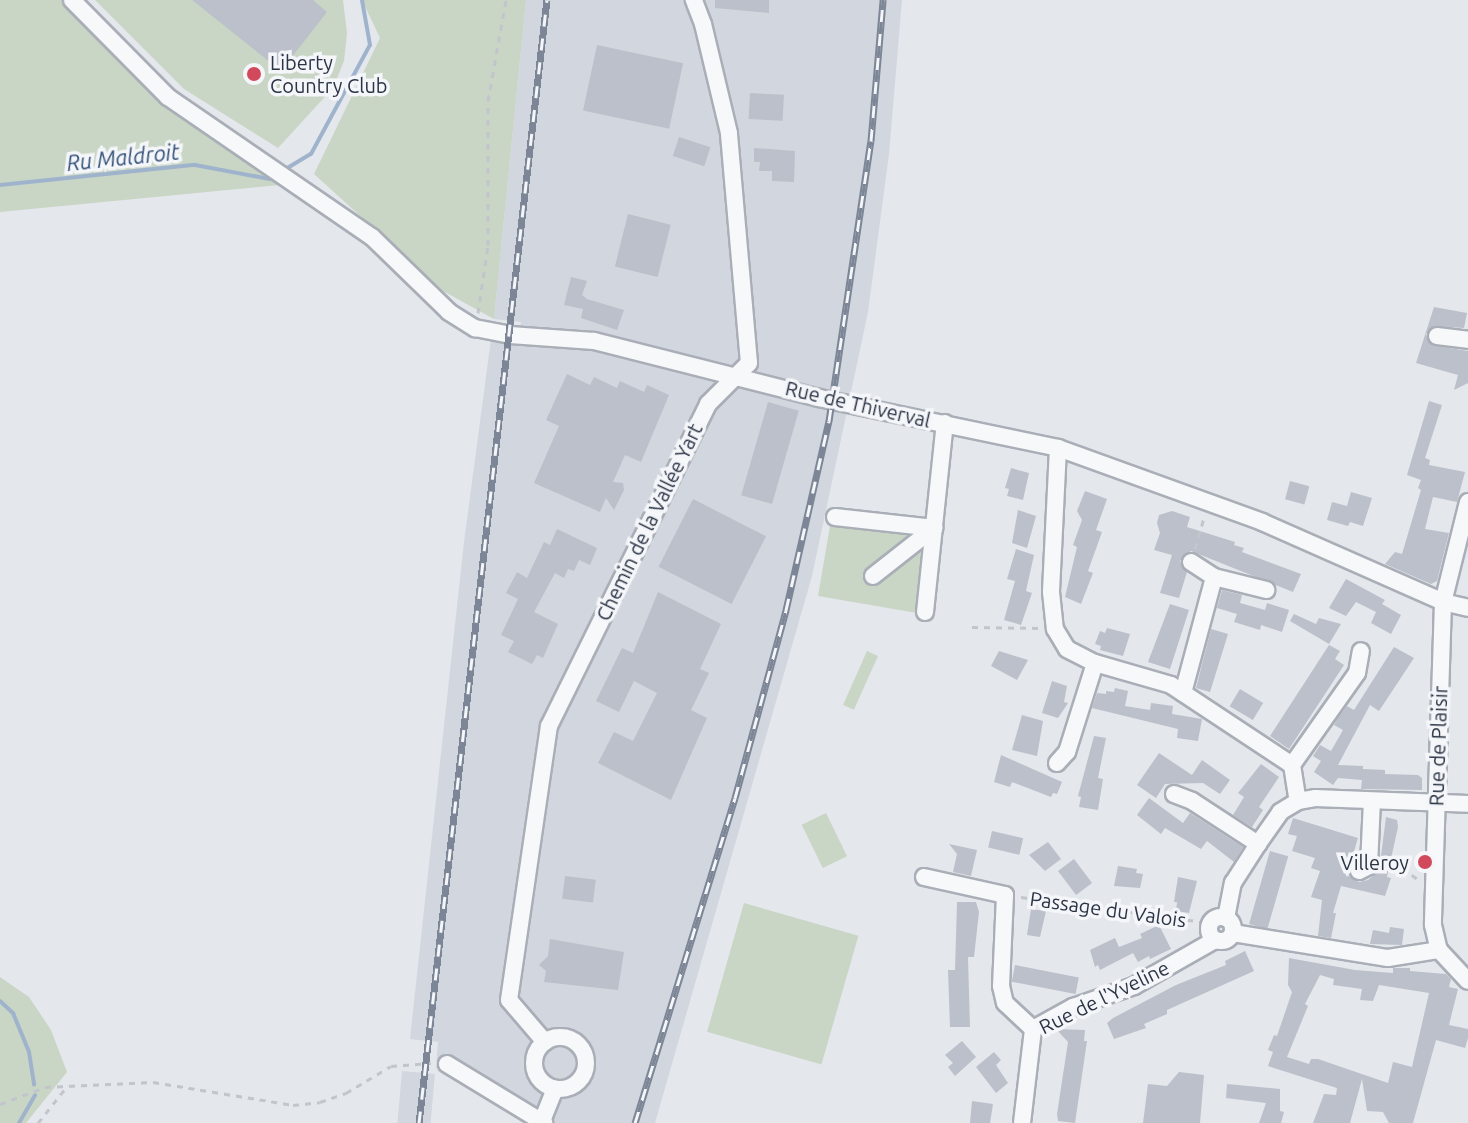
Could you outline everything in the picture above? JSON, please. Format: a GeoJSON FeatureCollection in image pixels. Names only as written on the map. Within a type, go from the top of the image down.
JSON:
{"type":"FeatureCollection","features":[{"type":"Feature","properties":{"kind":"street","name":"Rue de Thiverval"},"geometry":{"type":"LineString","coordinates":[[72,0],[168,97],[372,237],[449,312],[475,328],[510,335],[594,341],[738,375],[819,398],[1058,448],[1262,522],[1443,602],[1468,608]]}},
{"type":"Feature","properties":{"kind":"street"},"geometry":{"type":"LineString","coordinates":[[694,0],[713,63],[733,164],[749,351],[749,363],[738,375]]}},
{"type":"Feature","properties":{"kind":"street"},"geometry":{"type":"LineString","coordinates":[[1437,336],[1468,340]]}},
{"type":"Feature","properties":{"kind":"street","name":"Chemin de la Vallée Yart"},"geometry":{"type":"LineString","coordinates":[[545,1042],[509,1000],[549,726],[708,404],[738,375]]}},
{"type":"Feature","properties":{"kind":"street"},"geometry":{"type":"LineString","coordinates":[[925,612],[945,423]]}},
{"type":"Feature","properties":{"kind":"street"},"geometry":{"type":"LineString","coordinates":[[1058,448],[1051,592],[1055,629],[1067,649],[1095,663],[1171,685],[1292,765]]}},
{"type":"Feature","properties":{"kind":"street","name":"Rue de Plaisir"},"geometry":{"type":"LineString","coordinates":[[1439,950],[1433,925],[1433,883],[1443,602],[1468,502]]}},
{"type":"Feature","properties":{"kind":"street"},"geometry":{"type":"LineString","coordinates":[[835,517],[934,528]]}},
{"type":"Feature","properties":{"kind":"street"},"geometry":{"type":"LineString","coordinates":[[873,576],[934,528]]}},
{"type":"Feature","properties":{"kind":"street"},"geometry":{"type":"LineString","coordinates":[[1191,562],[1214,577],[1266,590]]}},
{"type":"Feature","properties":{"kind":"street"},"geometry":{"type":"LineString","coordinates":[[1183,693],[1214,577]]}},
{"type":"Feature","properties":{"kind":"street"},"geometry":{"type":"LineString","coordinates":[[1298,801],[1292,765],[1357,673],[1361,651]]}},
{"type":"Feature","properties":{"kind":"street"},"geometry":{"type":"LineString","coordinates":[[1057,763],[1067,752],[1095,663]]}},
{"type":"Feature","properties":{"kind":"street"},"geometry":{"type":"LineString","coordinates":[[1174,794],[1192,801],[1258,844]]}},
{"type":"Feature","properties":{"kind":"street"},"geometry":{"type":"LineString","coordinates":[[1468,804],[1315,798],[1298,801],[1280,812],[1233,883],[1221,928],[1388,958],[1439,950],[1468,981]]}},
{"type":"Feature","properties":{"kind":"street"},"geometry":{"type":"LineString","coordinates":[[1364,865],[1372,801]]}},
{"type":"Feature","properties":{"kind":"street"},"geometry":{"type":"LineString","coordinates":[[924,877],[1005,895],[1001,986],[1005,1003],[1033,1029]]}},
{"type":"Feature","properties":{"kind":"street","name":"Rue de l'Yveline"},"geometry":{"type":"LineString","coordinates":[[1022,1123],[1033,1029],[1073,1007],[1134,986],[1221,928]]}},
{"type":"Feature","properties":{"kind":"street"},"geometry":{"type":"LineString","coordinates":[[561,1037],[569,1039],[585,1058],[579,1081],[555,1089],[540,1080],[534,1064],[539,1048],[545,1042],[561,1037]]}},
{"type":"Feature","properties":{"kind":"street"},"geometry":{"type":"LineString","coordinates":[[447,1064],[543,1122],[555,1089]]}},
{"type":"Feature","properties":{"kind":"path"},"geometry":{"type":"LineString","coordinates":[[475,328],[486,277],[488,101],[506,0]]}},
{"type":"Feature","properties":{"kind":"path"},"geometry":{"type":"LineString","coordinates":[[1191,562],[1208,503]]}},
{"type":"Feature","properties":{"kind":"path"},"geometry":{"type":"LineString","coordinates":[[972,627],[1055,629]]}},
{"type":"Feature","properties":{"kind":"path"},"geometry":{"type":"LineString","coordinates":[[1364,865],[1402,868],[1415,878],[1433,883]]}},
{"type":"Feature","properties":{"kind":"path","name":"Passage du Valois"},"geometry":{"type":"LineString","coordinates":[[1005,895],[1221,928]]}},
{"type":"Feature","properties":{"kind":"path"},"geometry":{"type":"LineString","coordinates":[[0,1104],[45,1087],[153,1082],[293,1105],[320,1102],[346,1093],[402,1063],[447,1064]]}},
{"type":"Feature","properties":{"kind":"path"},"geometry":{"type":"LineString","coordinates":[[38,1123],[68,1085]]}},
{"type":"Feature","properties":{"kind":"shaded area"},"geometry":{"type":"Polygon","coordinates":[[[526,0],[902,0],[889,154],[868,312],[812,576],[655,1123],[525,1123],[436,1068],[438,1042],[410,1039],[464,542],[491,339],[518,342],[521,322],[494,319],[526,0]]]}},
{"type":"Feature","properties":{"kind":"shaded area"},"geometry":{"type":"Polygon","coordinates":[[[402,1071],[435,1074],[431,1123],[397,1123],[402,1071]]]}},
{"type":"Feature","properties":{"kind":"green space"},"geometry":{"type":"Polygon","coordinates":[[[0,0],[73,0],[152,82],[276,171],[279,185],[0,212],[0,0]]]}},
{"type":"Feature","properties":{"kind":"green space","name":"Liberty Country Club"},"geometry":{"type":"Polygon","coordinates":[[[95,0],[343,0],[347,33],[344,61],[333,88],[278,148],[184,89],[95,0]]]}},
{"type":"Feature","properties":{"kind":"green space"},"geometry":{"type":"Polygon","coordinates":[[[362,0],[526,0],[494,319],[443,291],[314,174],[380,38],[362,0]]]}},
{"type":"Feature","properties":{"kind":"green space"},"geometry":{"type":"Polygon","coordinates":[[[831,520],[908,533],[927,557],[917,613],[818,596],[831,520]]]}},
{"type":"Feature","properties":{"kind":"green space"},"geometry":{"type":"Polygon","coordinates":[[[867,651],[878,656],[854,710],[843,705],[867,651]]]}},
{"type":"Feature","properties":{"kind":"green space"},"geometry":{"type":"Polygon","coordinates":[[[826,813],[847,856],[823,868],[802,825],[826,813]]]}},
{"type":"Feature","properties":{"kind":"green space"},"geometry":{"type":"Polygon","coordinates":[[[744,903],[858,936],[821,1065],[707,1032],[744,903]]]}},
{"type":"Feature","properties":{"kind":"green space"},"geometry":{"type":"Polygon","coordinates":[[[0,977],[29,997],[51,1030],[67,1072],[26,1123],[0,1123],[0,977]]]}},
{"type":"Feature","properties":{"kind":"building"},"geometry":{"type":"Polygon","coordinates":[[[192,0],[313,0],[327,12],[281,71],[192,0]]]}},
{"type":"Feature","properties":{"kind":"building"},"geometry":{"type":"Polygon","coordinates":[[[715,0],[769,0],[769,13],[715,8],[715,0]]]}},
{"type":"Feature","properties":{"kind":"building"},"geometry":{"type":"Polygon","coordinates":[[[597,45],[683,63],[669,129],[583,111],[597,45]]]}},
{"type":"Feature","properties":{"kind":"building"},"geometry":{"type":"Polygon","coordinates":[[[750,93],[784,95],[783,121],[749,119],[750,93]]]}},
{"type":"Feature","properties":{"kind":"building"},"geometry":{"type":"Polygon","coordinates":[[[679,137],[710,147],[704,166],[673,156],[679,137]]]}},
{"type":"Feature","properties":{"kind":"building"},"geometry":{"type":"Polygon","coordinates":[[[754,148],[795,151],[794,182],[772,181],[772,171],[759,171],[760,162],[754,162],[754,148]]]}},
{"type":"Feature","properties":{"kind":"building"},"geometry":{"type":"Polygon","coordinates":[[[628,214],[671,225],[658,277],[615,266],[628,214]]]}},
{"type":"Feature","properties":{"kind":"building"},"geometry":{"type":"Polygon","coordinates":[[[571,277],[587,281],[582,295],[587,299],[624,310],[617,330],[581,318],[583,309],[564,305],[571,277]]]}},
{"type":"Feature","properties":{"kind":"building"},"geometry":{"type":"Polygon","coordinates":[[[1434,307],[1467,313],[1464,328],[1434,326],[1426,334],[1431,345],[1468,351],[1468,383],[1454,390],[1458,375],[1416,363],[1434,307]]]}},
{"type":"Feature","properties":{"kind":"building"},"geometry":{"type":"Polygon","coordinates":[[[567,374],[590,385],[594,377],[617,388],[620,381],[644,392],[647,385],[669,395],[641,462],[625,455],[613,482],[623,483],[624,490],[614,510],[606,498],[600,512],[534,483],[559,426],[546,420],[567,374]]]}},
{"type":"Feature","properties":{"kind":"building"},"geometry":{"type":"Polygon","coordinates":[[[1429,401],[1442,405],[1425,458],[1430,460],[1429,465],[1465,472],[1457,502],[1433,497],[1425,529],[1449,533],[1437,581],[1431,584],[1385,564],[1395,552],[1402,554],[1421,490],[1418,488],[1421,480],[1407,475],[1429,401]]]}},
{"type":"Feature","properties":{"kind":"building"},"geometry":{"type":"Polygon","coordinates":[[[768,402],[799,411],[772,504],[741,495],[768,402]]]}},
{"type":"Feature","properties":{"kind":"building"},"geometry":{"type":"Polygon","coordinates":[[[1011,468],[1029,473],[1023,500],[1007,496],[1009,489],[1005,488],[1011,468]]]}},
{"type":"Feature","properties":{"kind":"building"},"geometry":{"type":"Polygon","coordinates":[[[1290,481],[1309,486],[1304,505],[1285,499],[1290,481]]]}},
{"type":"Feature","properties":{"kind":"building"},"geometry":{"type":"Polygon","coordinates":[[[1085,491],[1107,499],[1096,530],[1102,532],[1088,571],[1093,573],[1081,604],[1065,597],[1077,547],[1073,545],[1082,520],[1077,511],[1085,491]]]}},
{"type":"Feature","properties":{"kind":"building"},"geometry":{"type":"Polygon","coordinates":[[[1351,492],[1372,498],[1363,526],[1350,522],[1348,526],[1327,520],[1332,502],[1347,506],[1351,492]]]}},
{"type":"Feature","properties":{"kind":"building"},"geometry":{"type":"Polygon","coordinates":[[[693,499],[766,536],[732,604],[658,567],[693,499]]]}},
{"type":"Feature","properties":{"kind":"building"},"geometry":{"type":"Polygon","coordinates":[[[1018,510],[1036,516],[1027,548],[1012,543],[1018,510]]]}},
{"type":"Feature","properties":{"kind":"building"},"geometry":{"type":"Polygon","coordinates":[[[1172,511],[1190,517],[1187,527],[1235,542],[1234,545],[1244,548],[1242,552],[1301,574],[1293,592],[1191,551],[1180,561],[1187,572],[1179,598],[1160,593],[1172,555],[1154,550],[1160,533],[1157,523],[1159,515],[1172,511]]]}},
{"type":"Feature","properties":{"kind":"building"},"geometry":{"type":"Polygon","coordinates":[[[557,529],[597,548],[590,565],[579,560],[574,571],[568,569],[564,578],[555,573],[534,612],[558,624],[543,658],[537,655],[532,664],[508,652],[514,641],[501,635],[518,599],[506,593],[517,572],[527,578],[544,542],[550,545],[557,529]]]}},
{"type":"Feature","properties":{"kind":"building"},"geometry":{"type":"Polygon","coordinates":[[[1016,549],[1034,555],[1026,591],[1032,593],[1021,625],[1004,620],[1015,581],[1007,579],[1016,549]]]}},
{"type":"Feature","properties":{"kind":"building"},"geometry":{"type":"Polygon","coordinates":[[[1346,579],[1385,600],[1382,604],[1401,615],[1391,634],[1371,623],[1376,612],[1356,602],[1346,616],[1329,608],[1346,579]]]}},
{"type":"Feature","properties":{"kind":"building"},"geometry":{"type":"Polygon","coordinates":[[[1222,590],[1242,595],[1240,603],[1265,610],[1267,603],[1289,610],[1282,632],[1261,625],[1260,630],[1234,622],[1237,614],[1217,608],[1222,590]]]}},
{"type":"Feature","properties":{"kind":"building"},"geometry":{"type":"Polygon","coordinates":[[[658,592],[721,624],[700,669],[709,673],[691,710],[707,718],[671,800],[598,763],[614,732],[633,741],[657,693],[634,681],[619,712],[596,701],[622,648],[633,653],[658,592]]]}},
{"type":"Feature","properties":{"kind":"building"},"geometry":{"type":"Polygon","coordinates":[[[1170,604],[1189,610],[1170,669],[1148,662],[1170,604]]]}},
{"type":"Feature","properties":{"kind":"building"},"geometry":{"type":"Polygon","coordinates":[[[1294,614],[1316,624],[1319,618],[1341,624],[1329,644],[1290,621],[1294,614]]]}},
{"type":"Feature","properties":{"kind":"building"},"geometry":{"type":"Polygon","coordinates":[[[1107,628],[1130,634],[1123,656],[1100,650],[1101,646],[1095,644],[1100,631],[1105,633],[1107,628]]]}},
{"type":"Feature","properties":{"kind":"building"},"geometry":{"type":"Polygon","coordinates":[[[1211,629],[1228,634],[1210,692],[1196,688],[1211,629]]]}},
{"type":"Feature","properties":{"kind":"building"},"geometry":{"type":"Polygon","coordinates":[[[1329,645],[1340,651],[1335,659],[1344,665],[1289,749],[1270,736],[1329,645]]]}},
{"type":"Feature","properties":{"kind":"building"},"geometry":{"type":"Polygon","coordinates":[[[1394,647],[1414,658],[1379,711],[1370,705],[1338,765],[1385,770],[1385,774],[1418,775],[1422,778],[1422,790],[1361,789],[1362,780],[1338,778],[1333,785],[1314,772],[1321,761],[1313,756],[1320,745],[1331,751],[1343,730],[1334,725],[1338,718],[1347,706],[1354,710],[1394,647]]]}},
{"type":"Feature","properties":{"kind":"building"},"geometry":{"type":"Polygon","coordinates":[[[999,651],[1028,660],[1017,680],[991,666],[999,651]]]}},
{"type":"Feature","properties":{"kind":"building"},"geometry":{"type":"Polygon","coordinates":[[[1052,681],[1067,686],[1064,702],[1068,703],[1058,718],[1042,713],[1052,681]]]}},
{"type":"Feature","properties":{"kind":"building"},"geometry":{"type":"Polygon","coordinates":[[[1115,688],[1128,691],[1125,706],[1150,710],[1151,703],[1173,706],[1172,714],[1202,719],[1198,741],[1177,738],[1178,729],[1092,708],[1097,693],[1114,692],[1115,688]]]}},
{"type":"Feature","properties":{"kind":"building"},"geometry":{"type":"Polygon","coordinates":[[[1240,689],[1263,703],[1253,720],[1230,706],[1240,689]]]}},
{"type":"Feature","properties":{"kind":"building"},"geometry":{"type":"Polygon","coordinates":[[[1022,715],[1043,721],[1037,756],[1012,750],[1022,715]]]}},
{"type":"Feature","properties":{"kind":"building"},"geometry":{"type":"Polygon","coordinates":[[[1094,736],[1106,738],[1098,778],[1103,779],[1098,810],[1079,807],[1081,797],[1078,796],[1094,736]]]}},
{"type":"Feature","properties":{"kind":"building"},"geometry":{"type":"Polygon","coordinates":[[[1159,753],[1192,775],[1202,760],[1230,780],[1220,794],[1203,783],[1165,784],[1156,798],[1137,785],[1159,753]]]}},
{"type":"Feature","properties":{"kind":"building"},"geometry":{"type":"Polygon","coordinates":[[[1001,755],[1062,782],[1057,794],[1053,793],[1051,797],[1012,782],[1010,787],[994,782],[1001,755]]]}},
{"type":"Feature","properties":{"kind":"building"},"geometry":{"type":"Polygon","coordinates":[[[1261,764],[1279,777],[1259,807],[1263,810],[1252,827],[1233,815],[1244,797],[1238,793],[1261,764]]]}},
{"type":"Feature","properties":{"kind":"building"},"geometry":{"type":"Polygon","coordinates":[[[1149,798],[1183,823],[1190,813],[1243,847],[1234,862],[1207,841],[1201,849],[1165,828],[1161,834],[1137,815],[1149,798]]]}},
{"type":"Feature","properties":{"kind":"building"},"geometry":{"type":"Polygon","coordinates":[[[1386,817],[1397,820],[1398,827],[1387,877],[1391,878],[1385,896],[1341,886],[1333,913],[1336,913],[1331,938],[1318,936],[1322,900],[1311,897],[1320,871],[1311,868],[1315,858],[1292,851],[1297,836],[1288,834],[1293,818],[1358,838],[1347,875],[1359,882],[1368,880],[1379,871],[1386,817]]]}},
{"type":"Feature","properties":{"kind":"building"},"geometry":{"type":"Polygon","coordinates":[[[992,831],[1023,838],[1019,855],[988,848],[992,831]]]}},
{"type":"Feature","properties":{"kind":"building"},"geometry":{"type":"Polygon","coordinates":[[[1048,842],[1061,859],[1045,871],[1029,855],[1048,842]]]}},
{"type":"Feature","properties":{"kind":"building"},"geometry":{"type":"Polygon","coordinates":[[[949,844],[977,850],[971,876],[953,872],[957,854],[949,844]]]}},
{"type":"Feature","properties":{"kind":"building"},"geometry":{"type":"Polygon","coordinates":[[[1270,851],[1288,856],[1267,929],[1249,924],[1270,851]]]}},
{"type":"Feature","properties":{"kind":"building"},"geometry":{"type":"Polygon","coordinates":[[[1074,859],[1092,883],[1076,895],[1058,871],[1074,859]]]}},
{"type":"Feature","properties":{"kind":"building"},"geometry":{"type":"Polygon","coordinates":[[[1118,866],[1137,869],[1136,873],[1143,874],[1140,888],[1114,886],[1118,866]]]}},
{"type":"Feature","properties":{"kind":"building"},"geometry":{"type":"Polygon","coordinates":[[[565,876],[596,880],[593,903],[562,899],[565,876]]]}},
{"type":"Feature","properties":{"kind":"building"},"geometry":{"type":"Polygon","coordinates":[[[1178,877],[1197,881],[1189,913],[1176,911],[1177,902],[1174,902],[1178,877]]]}},
{"type":"Feature","properties":{"kind":"building"},"geometry":{"type":"Polygon","coordinates":[[[957,902],[976,902],[979,912],[974,957],[968,957],[970,1027],[950,1027],[948,970],[955,970],[957,902]]]}},
{"type":"Feature","properties":{"kind":"building"},"geometry":{"type":"Polygon","coordinates":[[[1031,909],[1046,911],[1040,937],[1027,935],[1031,909]]]}},
{"type":"Feature","properties":{"kind":"building"},"geometry":{"type":"Polygon","coordinates":[[[1159,925],[1171,949],[1138,962],[1133,953],[1100,970],[1098,965],[1095,967],[1090,950],[1115,938],[1119,947],[1142,938],[1140,934],[1159,925]]]}},
{"type":"Feature","properties":{"kind":"building"},"geometry":{"type":"Polygon","coordinates":[[[1390,927],[1404,929],[1402,945],[1370,944],[1373,930],[1389,933],[1390,927]]]}},
{"type":"Feature","properties":{"kind":"building"},"geometry":{"type":"Polygon","coordinates":[[[550,939],[624,952],[618,990],[544,982],[546,971],[539,965],[548,956],[550,939]]]}},
{"type":"Feature","properties":{"kind":"building"},"geometry":{"type":"Polygon","coordinates":[[[1245,951],[1254,971],[1167,1010],[1167,1014],[1144,1024],[1146,1028],[1114,1039],[1107,1023],[1113,1018],[1176,985],[1226,965],[1225,961],[1245,951]]]}},
{"type":"Feature","properties":{"kind":"building"},"geometry":{"type":"Polygon","coordinates":[[[1289,958],[1355,970],[1393,973],[1393,968],[1410,968],[1410,971],[1446,974],[1451,979],[1449,987],[1458,989],[1449,1025],[1468,1029],[1465,1048],[1436,1040],[1413,1123],[1389,1123],[1383,1112],[1367,1111],[1362,1079],[1350,1123],[1313,1123],[1324,1094],[1336,1095],[1337,1088],[1268,1066],[1273,1052],[1268,1050],[1274,1035],[1277,1036],[1292,992],[1288,985],[1289,958]],[[1320,975],[1305,1004],[1308,1006],[1287,1057],[1309,1064],[1311,1059],[1318,1059],[1388,1083],[1393,1062],[1412,1067],[1429,993],[1379,985],[1373,1001],[1360,1000],[1362,989],[1333,985],[1334,979],[1320,975]]]}},
{"type":"Feature","properties":{"kind":"building"},"geometry":{"type":"Polygon","coordinates":[[[1015,965],[1079,977],[1076,994],[1012,982],[1015,965]]]}},
{"type":"Feature","properties":{"kind":"building"},"geometry":{"type":"Polygon","coordinates":[[[1056,1029],[1085,1030],[1084,1041],[1087,1041],[1075,1123],[1058,1121],[1068,1042],[1056,1029]]]}},
{"type":"Feature","properties":{"kind":"building"},"geometry":{"type":"Polygon","coordinates":[[[962,1041],[976,1057],[955,1076],[948,1067],[953,1063],[945,1055],[962,1041]]]}},
{"type":"Feature","properties":{"kind":"building"},"geometry":{"type":"Polygon","coordinates":[[[994,1052],[1001,1060],[996,1065],[1008,1083],[996,1093],[976,1067],[994,1052]]]}},
{"type":"Feature","properties":{"kind":"building"},"geometry":{"type":"Polygon","coordinates":[[[1179,1072],[1204,1075],[1200,1123],[1143,1123],[1148,1084],[1167,1086],[1179,1072]]]}},
{"type":"Feature","properties":{"kind":"building"},"geometry":{"type":"Polygon","coordinates":[[[1227,1084],[1280,1089],[1280,1111],[1284,1112],[1281,1123],[1259,1123],[1266,1103],[1226,1098],[1227,1084]]]}},
{"type":"Feature","properties":{"kind":"building"},"geometry":{"type":"Polygon","coordinates":[[[972,1101],[993,1104],[990,1123],[970,1123],[972,1101]]]}},
{"type":"Feature","properties":{"kind":"waterway","name":"Ru Maldroit"},"geometry":{"type":"LineString","coordinates":[[284,170],[311,154],[370,45],[362,0]]}},
{"type":"Feature","properties":{"kind":"waterway","name":"Ru Maldroit"},"geometry":{"type":"LineString","coordinates":[[0,185],[195,165],[270,179],[276,175]]}},
{"type":"Feature","properties":{"kind":"waterway","name":"Ru Maldroit"},"geometry":{"type":"LineString","coordinates":[[0,1001],[13,1013],[29,1052],[34,1085]]}},
{"type":"Feature","properties":{"kind":"waterway","name":"Ru Maldroit"},"geometry":{"type":"LineString","coordinates":[[19,1123],[35,1095]]}},
{"type":"Feature","properties":{"kind":"railway"},"geometry":{"type":"LineString","coordinates":[[419,1123],[547,0]]}},
{"type":"Feature","properties":{"kind":"railway"},"geometry":{"type":"LineString","coordinates":[[635,1123],[735,798],[786,610],[829,421],[871,141],[883,0]]}},
{"type":"Feature","properties":{"kind":"place","name":"Liberty Country Club"},"geometry":{"type":"Point","coordinates":[254,74]}},
{"type":"Feature","properties":{"kind":"place","name":"Villeroy"},"geometry":{"type":"Point","coordinates":[1425,862]}}]}
